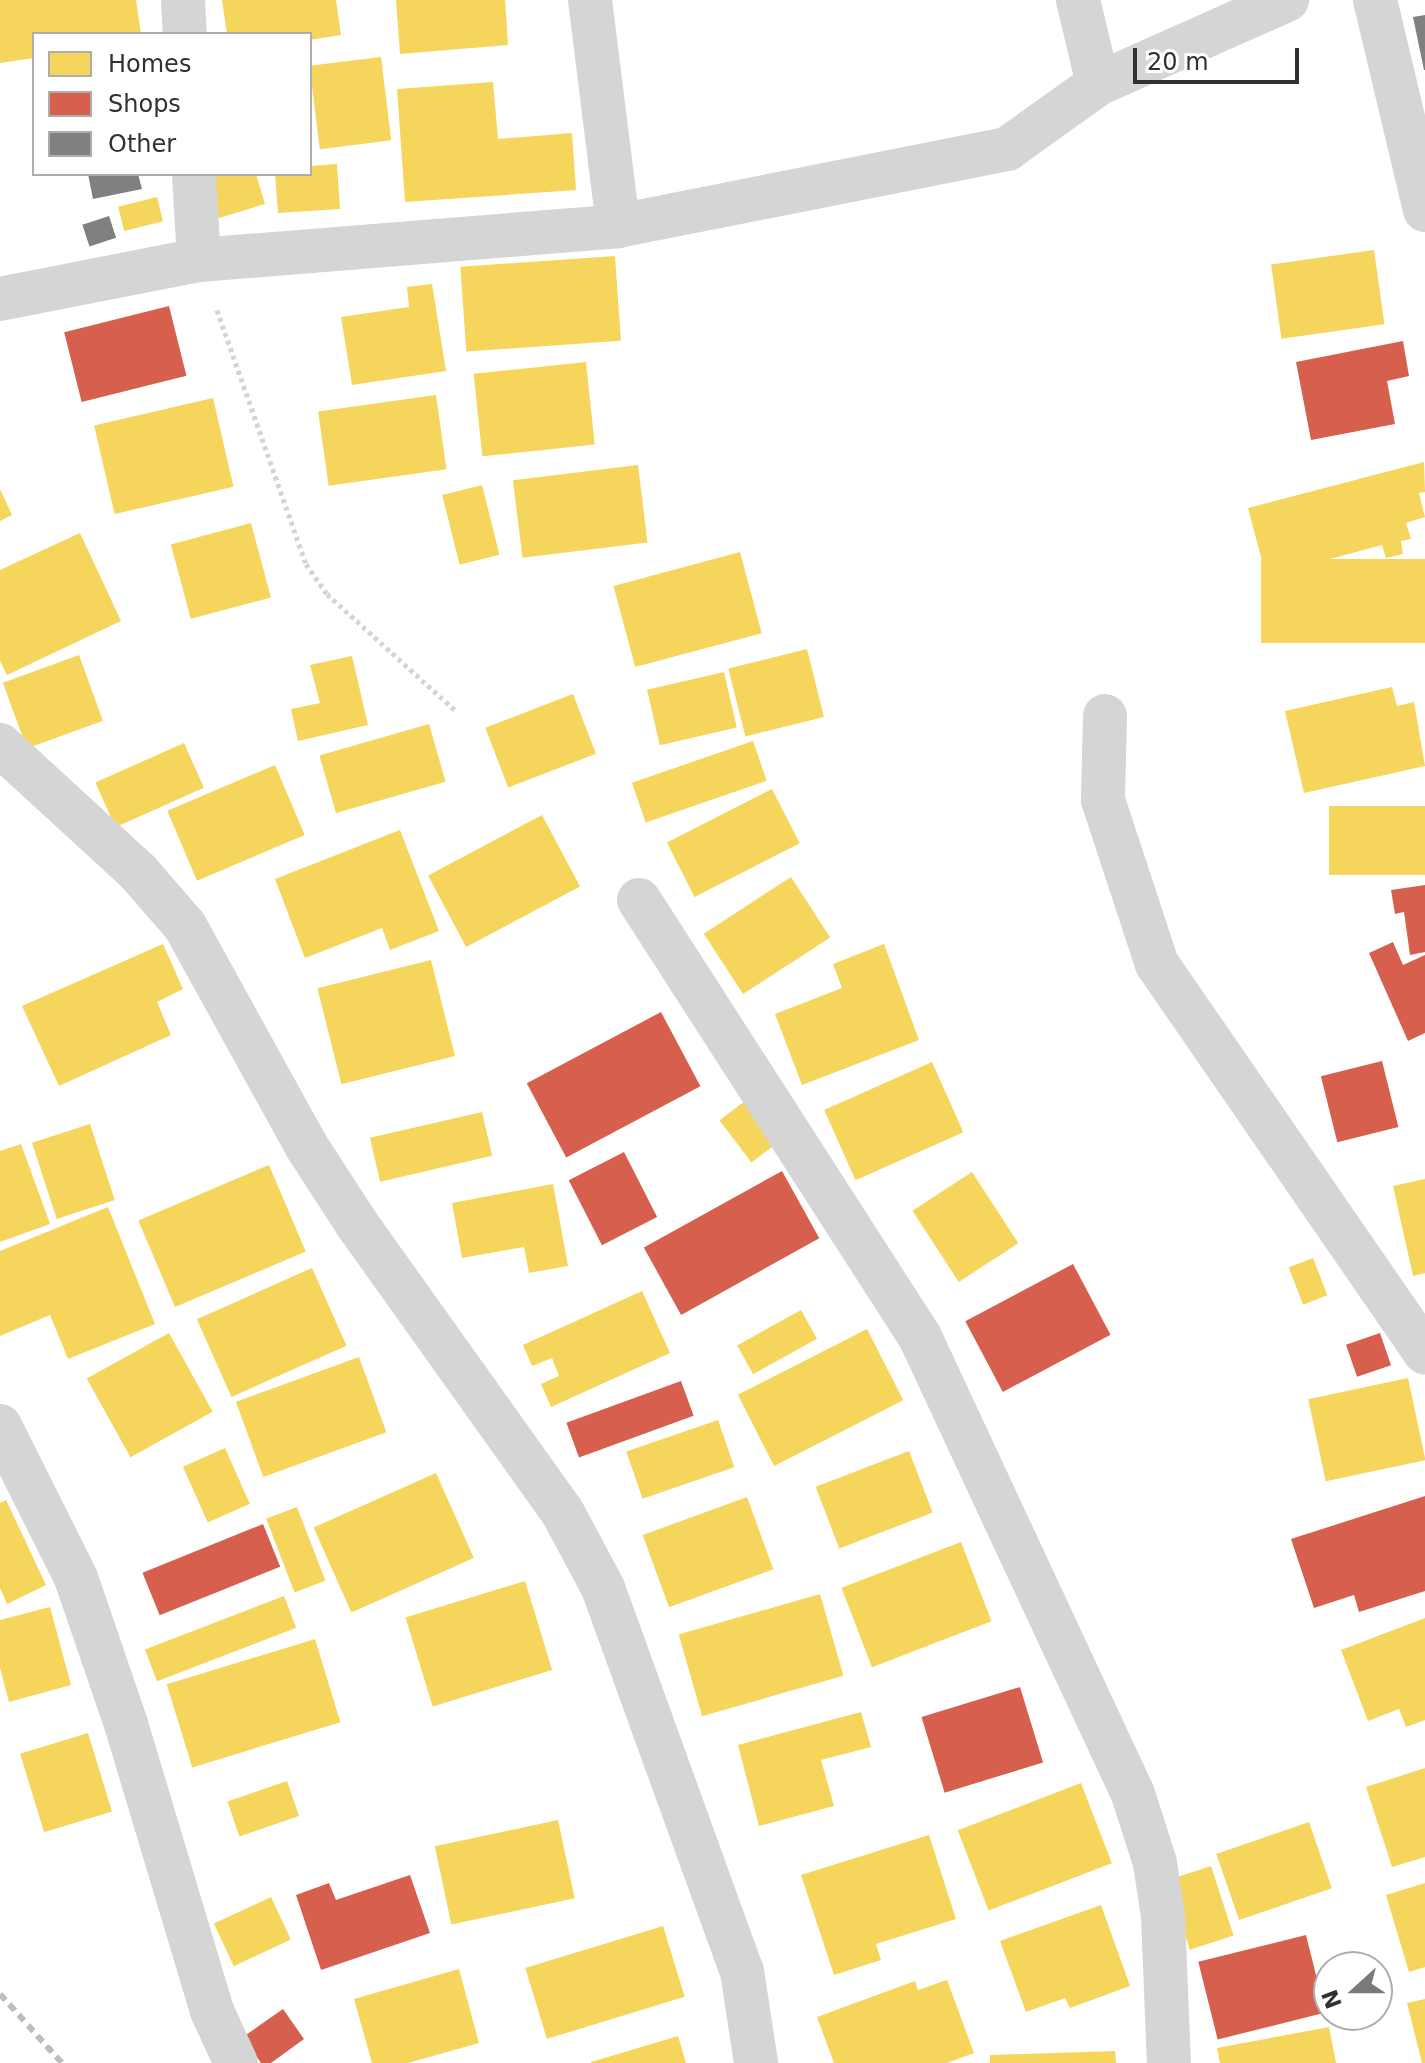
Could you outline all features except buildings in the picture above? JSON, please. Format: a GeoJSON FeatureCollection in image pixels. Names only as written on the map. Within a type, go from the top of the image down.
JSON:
{"type":"FeatureCollection","features":[{"type":"Feature","properties":{"kind":"street"},"geometry":{"type":"LineString","coordinates":[[183,0],[185,32]]}},
{"type":"Feature","properties":{"kind":"street"},"geometry":{"type":"LineString","coordinates":[[590,0],[618,226]]}},
{"type":"Feature","properties":{"kind":"street"},"geometry":{"type":"LineString","coordinates":[[1078,0],[1098,84]]}},
{"type":"Feature","properties":{"kind":"street"},"geometry":{"type":"LineString","coordinates":[[0,299],[199,260],[618,226],[1007,149],[1098,84],[1287,0]]}},
{"type":"Feature","properties":{"kind":"street"},"geometry":{"type":"LineString","coordinates":[[1375,0],[1425,210]]}},
{"type":"Feature","properties":{"kind":"street"},"geometry":{"type":"LineString","coordinates":[[194,176],[199,260]]}},
{"type":"Feature","properties":{"kind":"street"},"geometry":{"type":"LineString","coordinates":[[1105,716],[1103,800],[1157,964],[1425,1352]]}},
{"type":"Feature","properties":{"kind":"street"},"geometry":{"type":"LineString","coordinates":[[0,745],[139,873],[185,926],[333,1187],[563,1513],[603,1588],[742,1971],[756,2063]]}},
{"type":"Feature","properties":{"kind":"street"},"geometry":{"type":"LineString","coordinates":[[639,900],[920,1337],[1133,1794],[1155,1863],[1163,1916],[1169,2063]]}},
{"type":"Feature","properties":{"kind":"street"},"geometry":{"type":"LineString","coordinates":[[0,1426],[76,1578],[126,1724],[212,2011],[236,2063]]}},
{"type":"Feature","properties":{"kind":"path"},"geometry":{"type":"LineString","coordinates":[[199,260],[306,564],[327,594],[456,711]]}},
{"type":"Feature","properties":{"kind":"railway"},"geometry":{"type":"LineString","coordinates":[[0,1994],[62,2063]]}}]}
